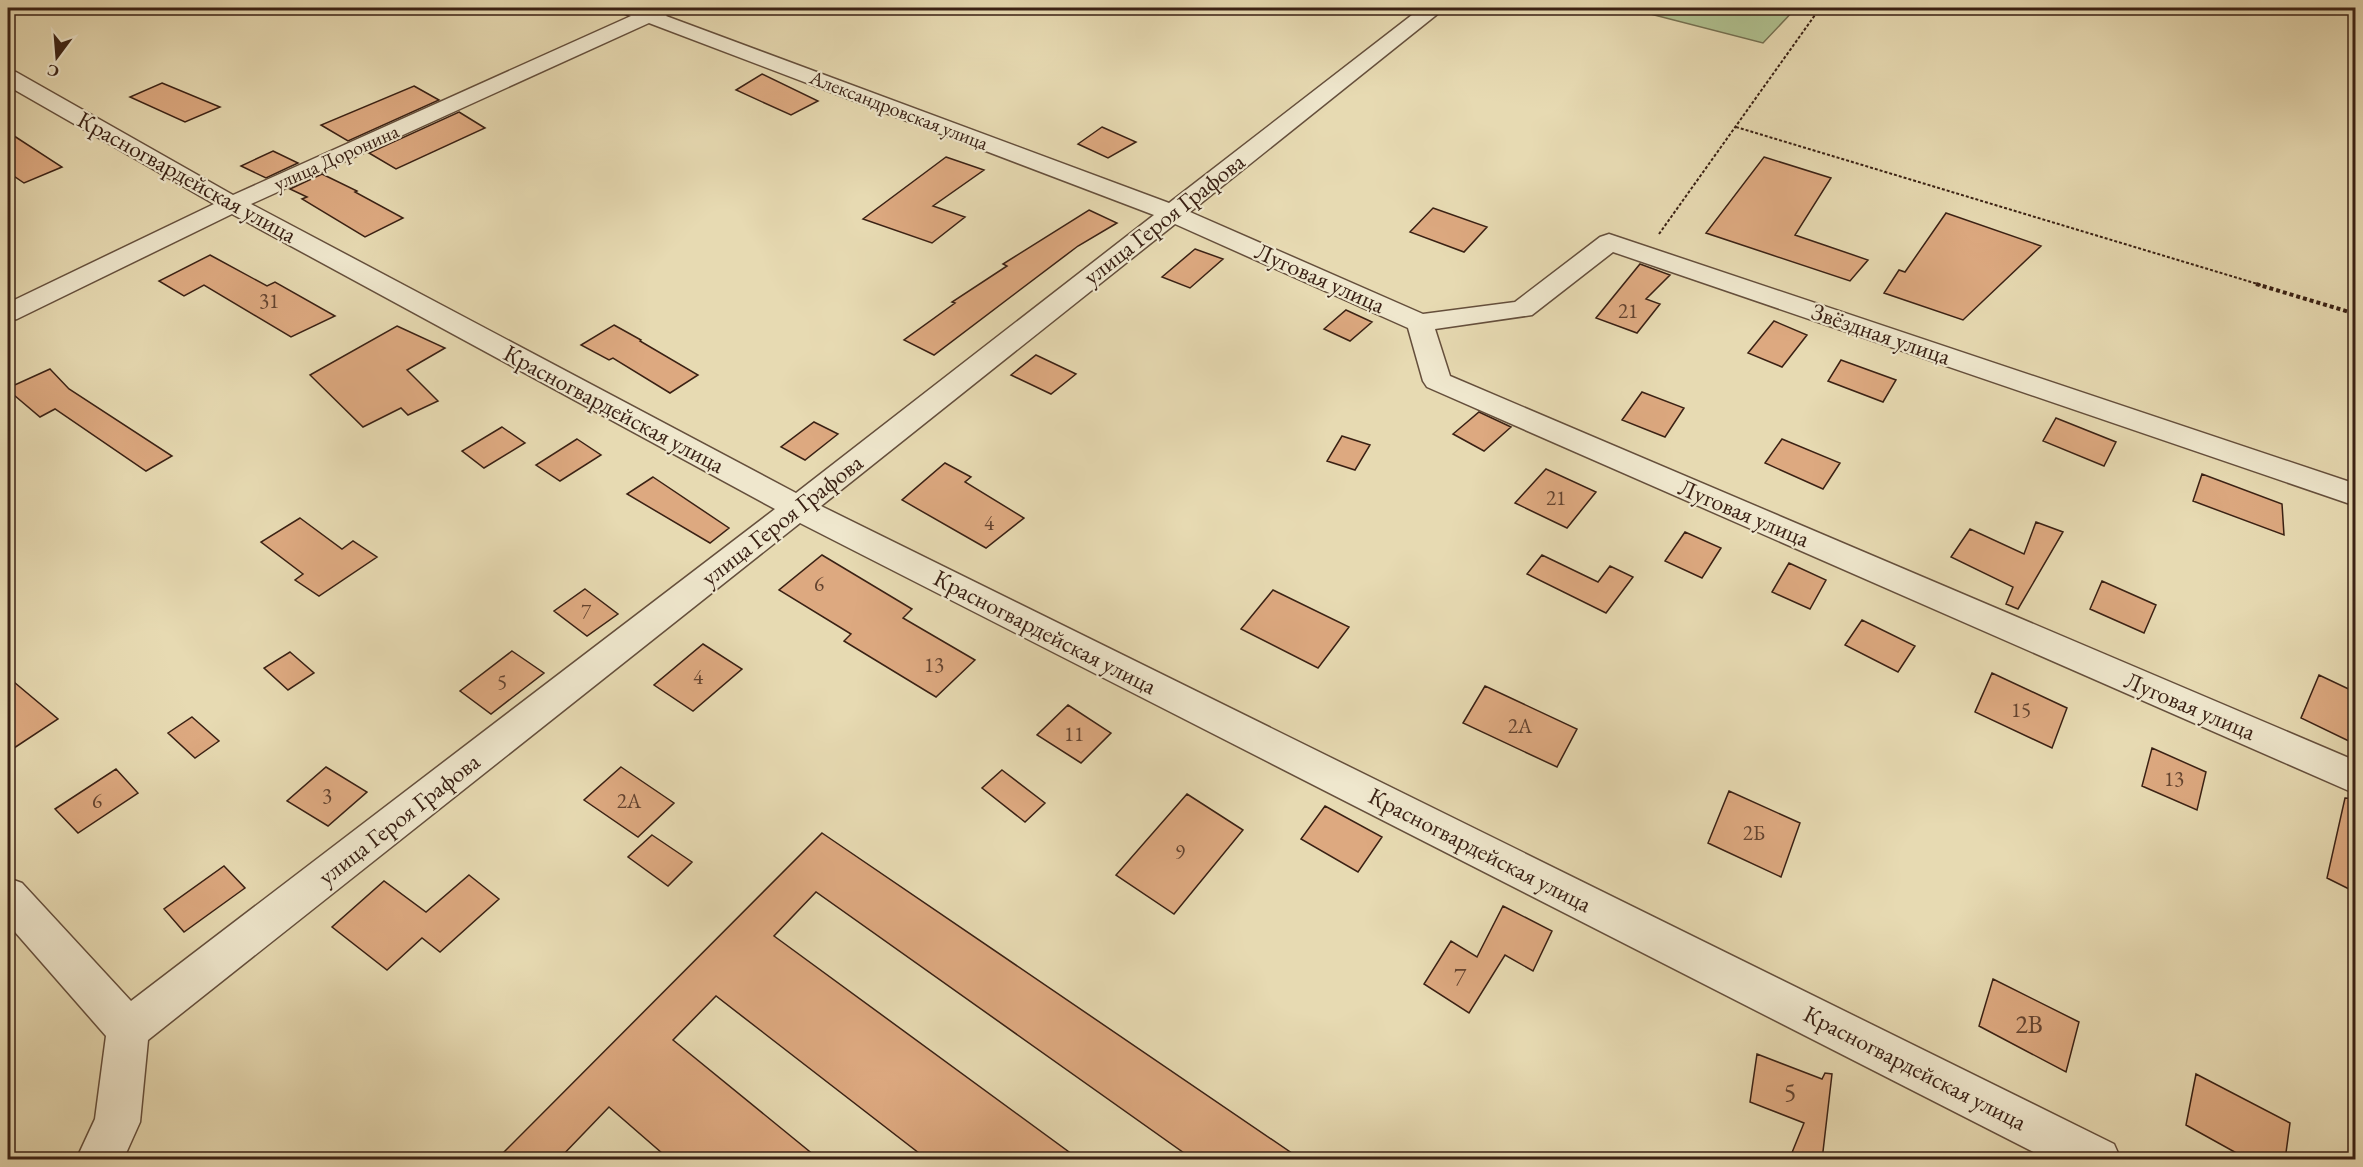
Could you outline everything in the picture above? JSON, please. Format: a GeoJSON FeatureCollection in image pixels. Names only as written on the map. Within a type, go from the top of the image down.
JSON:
{"type":"FeatureCollection","features":[{"type":"Feature","properties":{"kind":"street","name":"улица Героя Графова"},"geometry":{"type":"LineString","coordinates":[[128,1029],[798,508],[1434,8]]}},
{"type":"Feature","properties":{"kind":"street","name":"Александровская улица"},"geometry":{"type":"LineString","coordinates":[[648,10],[1172,213]]}},
{"type":"Feature","properties":{"kind":"street","name":"улица Доронина"},"geometry":{"type":"LineString","coordinates":[[8,313],[232,204],[648,10]]}},
{"type":"Feature","properties":{"kind":"street","name":"Красногвардейская улица"},"geometry":{"type":"LineString","coordinates":[[8,77],[232,204],[798,508],[2098,1160]]}},
{"type":"Feature","properties":{"kind":"street","name":"Луговая улица"},"geometry":{"type":"LineString","coordinates":[[1172,213],[1420,323],[1437,381],[2355,778]]}},
{"type":"Feature","properties":{"kind":"street","name":"Звёздная улица"},"geometry":{"type":"LineString","coordinates":[[1420,323],[1523,309],[1609,242],[2355,495]]}},
{"type":"Feature","properties":{"kind":"street"},"geometry":{"type":"LineString","coordinates":[[8,896],[128,1029],[117,1122],[99,1160]]}},
{"type":"Feature","properties":{"kind":"path"},"geometry":{"type":"LineString","coordinates":[[1645,254],[1820,8]]}},
{"type":"Feature","properties":{"kind":"path"},"geometry":{"type":"LineString","coordinates":[[1736,127],[2355,314]]}},
{"type":"Feature","properties":{"kind":"green space"},"geometry":{"type":"Polygon","coordinates":[[[1627,8],[1796,8],[1763,43],[1627,8]]]}},
{"type":"Feature","properties":{"kind":"building"},"geometry":{"type":"Polygon","coordinates":[[[762,74],[818,101],[791,115],[736,90],[762,74]]]}},
{"type":"Feature","properties":{"kind":"building"},"geometry":{"type":"Polygon","coordinates":[[[162,83],[220,107],[185,122],[130,97],[162,83]]]}},
{"type":"Feature","properties":{"kind":"building"},"geometry":{"type":"Polygon","coordinates":[[[414,86],[439,100],[348,141],[321,125],[414,86]]]}},
{"type":"Feature","properties":{"kind":"building"},"geometry":{"type":"Polygon","coordinates":[[[459,112],[485,128],[396,169],[369,153],[459,112]]]}},
{"type":"Feature","properties":{"kind":"building"},"geometry":{"type":"Polygon","coordinates":[[[1102,127],[1136,142],[1108,158],[1078,144],[1102,127]]]}},
{"type":"Feature","properties":{"kind":"building"},"geometry":{"type":"Polygon","coordinates":[[[8,132],[62,167],[24,183],[8,172],[8,132]]]}},
{"type":"Feature","properties":{"kind":"building"},"geometry":{"type":"Polygon","coordinates":[[[273,151],[298,163],[266,178],[241,166],[273,151]]]}},
{"type":"Feature","properties":{"kind":"building"},"geometry":{"type":"Polygon","coordinates":[[[946,157],[984,170],[933,206],[965,217],[932,243],[863,219],[946,157]]]}},
{"type":"Feature","properties":{"kind":"building"},"geometry":{"type":"Polygon","coordinates":[[[1764,157],[1831,178],[1795,235],[1868,260],[1850,281],[1706,233],[1764,157]]]}},
{"type":"Feature","properties":{"kind":"building"},"geometry":{"type":"Polygon","coordinates":[[[322,174],[403,218],[365,237],[302,199],[307,197],[290,189],[322,174]]]}},
{"type":"Feature","properties":{"kind":"building"},"geometry":{"type":"Polygon","coordinates":[[[1433,208],[1487,227],[1464,252],[1410,232],[1433,208]]]}},
{"type":"Feature","properties":{"kind":"building"},"geometry":{"type":"Polygon","coordinates":[[[1089,210],[1117,223],[1078,246],[934,355],[904,340],[955,303],[952,302],[1007,266],[1003,264],[1089,210]]]}},
{"type":"Feature","properties":{"kind":"building"},"geometry":{"type":"Polygon","coordinates":[[[1946,213],[2041,246],[1963,320],[1884,293],[1899,270],[1905,272],[1946,213]]]}},
{"type":"Feature","properties":{"kind":"building"},"geometry":{"type":"Polygon","coordinates":[[[1195,249],[1223,259],[1190,288],[1162,277],[1195,249]]]}},
{"type":"Feature","properties":{"kind":"building"},"geometry":{"type":"Polygon","coordinates":[[[210,255],[267,286],[275,282],[335,316],[291,337],[204,285],[184,296],[159,281],[210,255]]]}},
{"type":"Feature","properties":{"kind":"building"},"geometry":{"type":"Polygon","coordinates":[[[1640,264],[1670,275],[1646,299],[1660,304],[1637,333],[1596,318],[1640,264]]]}},
{"type":"Feature","properties":{"kind":"building"},"geometry":{"type":"Polygon","coordinates":[[[1346,310],[1372,322],[1350,341],[1324,329],[1346,310]]]}},
{"type":"Feature","properties":{"kind":"building"},"geometry":{"type":"Polygon","coordinates":[[[1774,321],[1807,335],[1782,367],[1748,353],[1774,321]]]}},
{"type":"Feature","properties":{"kind":"building"},"geometry":{"type":"Polygon","coordinates":[[[614,325],[698,375],[670,393],[613,358],[609,360],[581,345],[614,325]]]}},
{"type":"Feature","properties":{"kind":"building"},"geometry":{"type":"Polygon","coordinates":[[[397,326],[445,348],[407,370],[438,401],[408,415],[401,408],[363,427],[310,375],[397,326]]]}},
{"type":"Feature","properties":{"kind":"building"},"geometry":{"type":"Polygon","coordinates":[[[1036,355],[1076,374],[1051,394],[1011,375],[1036,355]]]}},
{"type":"Feature","properties":{"kind":"building"},"geometry":{"type":"Polygon","coordinates":[[[1841,360],[1896,380],[1883,402],[1828,381],[1841,360]]]}},
{"type":"Feature","properties":{"kind":"building"},"geometry":{"type":"Polygon","coordinates":[[[50,369],[69,389],[172,456],[146,471],[55,409],[40,417],[8,390],[50,369]]]}},
{"type":"Feature","properties":{"kind":"building"},"geometry":{"type":"Polygon","coordinates":[[[1642,392],[1684,408],[1665,437],[1622,420],[1642,392]]]}},
{"type":"Feature","properties":{"kind":"building"},"geometry":{"type":"Polygon","coordinates":[[[1479,412],[1511,427],[1484,451],[1453,434],[1479,412]]]}},
{"type":"Feature","properties":{"kind":"building"},"geometry":{"type":"Polygon","coordinates":[[[2056,418],[2116,442],[2104,466],[2043,441],[2056,418]]]}},
{"type":"Feature","properties":{"kind":"building"},"geometry":{"type":"Polygon","coordinates":[[[814,422],[838,434],[805,460],[781,447],[814,422]]]}},
{"type":"Feature","properties":{"kind":"building"},"geometry":{"type":"Polygon","coordinates":[[[502,427],[525,443],[484,468],[462,451],[502,427]]]}},
{"type":"Feature","properties":{"kind":"building"},"geometry":{"type":"Polygon","coordinates":[[[1342,436],[1370,445],[1355,470],[1327,461],[1342,436]]]}},
{"type":"Feature","properties":{"kind":"building"},"geometry":{"type":"Polygon","coordinates":[[[577,439],[601,455],[560,481],[536,465],[577,439]]]}},
{"type":"Feature","properties":{"kind":"building"},"geometry":{"type":"Polygon","coordinates":[[[1782,439],[1840,463],[1823,489],[1765,463],[1782,439]]]}},
{"type":"Feature","properties":{"kind":"building"},"geometry":{"type":"Polygon","coordinates":[[[945,463],[971,477],[965,482],[1024,518],[986,548],[902,500],[945,463]]]}},
{"type":"Feature","properties":{"kind":"building"},"geometry":{"type":"Polygon","coordinates":[[[1546,469],[1596,492],[1567,528],[1515,503],[1546,469]]]}},
{"type":"Feature","properties":{"kind":"building"},"geometry":{"type":"Polygon","coordinates":[[[2202,474],[2282,504],[2284,535],[2193,501],[2202,474]]]}},
{"type":"Feature","properties":{"kind":"building"},"geometry":{"type":"Polygon","coordinates":[[[653,477],[729,528],[710,543],[627,494],[653,477]]]}},
{"type":"Feature","properties":{"kind":"building"},"geometry":{"type":"Polygon","coordinates":[[[300,518],[342,549],[353,541],[377,557],[319,596],[295,580],[303,574],[261,542],[300,518]]]}},
{"type":"Feature","properties":{"kind":"building"},"geometry":{"type":"Polygon","coordinates":[[[2036,522],[2063,532],[2018,609],[2006,604],[2013,587],[1951,557],[1970,529],[2024,554],[2036,522]]]}},
{"type":"Feature","properties":{"kind":"building"},"geometry":{"type":"Polygon","coordinates":[[[1685,532],[1721,548],[1702,578],[1665,561],[1685,532]]]}},
{"type":"Feature","properties":{"kind":"building"},"geometry":{"type":"Polygon","coordinates":[[[822,555],[912,609],[903,618],[975,660],[936,697],[844,641],[851,634],[779,590],[822,555]]]}},
{"type":"Feature","properties":{"kind":"building"},"geometry":{"type":"Polygon","coordinates":[[[1542,555],[1598,582],[1610,566],[1633,577],[1606,613],[1527,574],[1542,555]]]}},
{"type":"Feature","properties":{"kind":"building"},"geometry":{"type":"Polygon","coordinates":[[[1789,563],[1826,580],[1810,609],[1772,592],[1789,563]]]}},
{"type":"Feature","properties":{"kind":"building"},"geometry":{"type":"Polygon","coordinates":[[[2102,581],[2156,605],[2144,633],[2090,609],[2102,581]]]}},
{"type":"Feature","properties":{"kind":"building"},"geometry":{"type":"Polygon","coordinates":[[[585,589],[618,614],[587,636],[554,611],[585,589]]]}},
{"type":"Feature","properties":{"kind":"building"},"geometry":{"type":"Polygon","coordinates":[[[1273,590],[1349,627],[1318,668],[1241,629],[1273,590]]]}},
{"type":"Feature","properties":{"kind":"building"},"geometry":{"type":"Polygon","coordinates":[[[1862,620],[1915,646],[1898,672],[1845,645],[1862,620]]]}},
{"type":"Feature","properties":{"kind":"building"},"geometry":{"type":"Polygon","coordinates":[[[703,644],[742,669],[693,711],[654,685],[703,644]]]}},
{"type":"Feature","properties":{"kind":"building"},"geometry":{"type":"Polygon","coordinates":[[[512,651],[544,673],[491,714],[460,691],[512,651]]]}},
{"type":"Feature","properties":{"kind":"building"},"geometry":{"type":"Polygon","coordinates":[[[290,652],[314,673],[288,690],[264,668],[290,652]]]}},
{"type":"Feature","properties":{"kind":"building"},"geometry":{"type":"Polygon","coordinates":[[[1992,673],[2067,708],[2052,748],[1975,712],[1992,673]]]}},
{"type":"Feature","properties":{"kind":"building"},"geometry":{"type":"Polygon","coordinates":[[[2319,675],[2355,692],[2355,744],[2301,718],[2319,675]]]}},
{"type":"Feature","properties":{"kind":"building"},"geometry":{"type":"Polygon","coordinates":[[[8,677],[58,719],[8,752],[8,677]]]}},
{"type":"Feature","properties":{"kind":"building"},"geometry":{"type":"Polygon","coordinates":[[[1485,686],[1577,729],[1557,767],[1463,723],[1485,686]]]}},
{"type":"Feature","properties":{"kind":"building"},"geometry":{"type":"Polygon","coordinates":[[[1068,705],[1111,733],[1081,763],[1037,735],[1068,705]]]}},
{"type":"Feature","properties":{"kind":"building"},"geometry":{"type":"Polygon","coordinates":[[[192,717],[219,741],[195,758],[168,733],[192,717]]]}},
{"type":"Feature","properties":{"kind":"building"},"geometry":{"type":"Polygon","coordinates":[[[2152,748],[2206,772],[2197,810],[2142,786],[2152,748]]]}},
{"type":"Feature","properties":{"kind":"building"},"geometry":{"type":"Polygon","coordinates":[[[326,767],[367,792],[328,826],[287,801],[326,767]]]}},
{"type":"Feature","properties":{"kind":"building"},"geometry":{"type":"Polygon","coordinates":[[[621,767],[674,803],[638,837],[584,800],[621,767]]]}},
{"type":"Feature","properties":{"kind":"building"},"geometry":{"type":"Polygon","coordinates":[[[116,769],[138,793],[78,833],[55,809],[116,769]]]}},
{"type":"Feature","properties":{"kind":"building"},"geometry":{"type":"Polygon","coordinates":[[[1002,770],[1045,803],[1025,822],[982,788],[1002,770]]]}},
{"type":"Feature","properties":{"kind":"building"},"geometry":{"type":"Polygon","coordinates":[[[1729,791],[1800,823],[1781,877],[1708,843],[1729,791]]]}},
{"type":"Feature","properties":{"kind":"building"},"geometry":{"type":"Polygon","coordinates":[[[1187,794],[1243,830],[1174,914],[1116,875],[1187,794]]]}},
{"type":"Feature","properties":{"kind":"building"},"geometry":{"type":"Polygon","coordinates":[[[2345,798],[2355,799],[2355,892],[2327,878],[2345,798]]]}},
{"type":"Feature","properties":{"kind":"building"},"geometry":{"type":"Polygon","coordinates":[[[1325,806],[1382,837],[1358,872],[1301,839],[1325,806]]]}},
{"type":"Feature","properties":{"kind":"building"},"geometry":{"type":"Polygon","coordinates":[[[822,833],[1302,1160],[1194,1160],[816,892],[774,936],[1080,1160],[928,1160],[716,996],[673,1040],[820,1160],[670,1160],[609,1107],[558,1160],[496,1160],[822,833]]]}},
{"type":"Feature","properties":{"kind":"building"},"geometry":{"type":"Polygon","coordinates":[[[652,835],[692,862],[668,886],[628,857],[652,835]]]}},
{"type":"Feature","properties":{"kind":"building"},"geometry":{"type":"Polygon","coordinates":[[[224,866],[245,888],[184,932],[164,909],[224,866]]]}},
{"type":"Feature","properties":{"kind":"building"},"geometry":{"type":"Polygon","coordinates":[[[469,875],[499,899],[440,952],[422,938],[387,970],[332,927],[384,881],[426,912],[469,875]]]}},
{"type":"Feature","properties":{"kind":"building"},"geometry":{"type":"Polygon","coordinates":[[[1503,906],[1552,931],[1533,971],[1505,955],[1469,1013],[1424,984],[1451,941],[1477,957],[1503,906]]]}},
{"type":"Feature","properties":{"kind":"building"},"geometry":{"type":"Polygon","coordinates":[[[1993,979],[2079,1022],[2066,1072],[1979,1026],[1993,979]]]}},
{"type":"Feature","properties":{"kind":"building"},"geometry":{"type":"Polygon","coordinates":[[[1757,1054],[1822,1079],[1825,1073],[1832,1074],[1822,1160],[1789,1160],[1804,1123],[1750,1102],[1757,1054]]]}},
{"type":"Feature","properties":{"kind":"building"},"geometry":{"type":"Polygon","coordinates":[[[2196,1074],[2290,1123],[2285,1160],[2249,1160],[2186,1125],[2196,1074]]]}}]}
